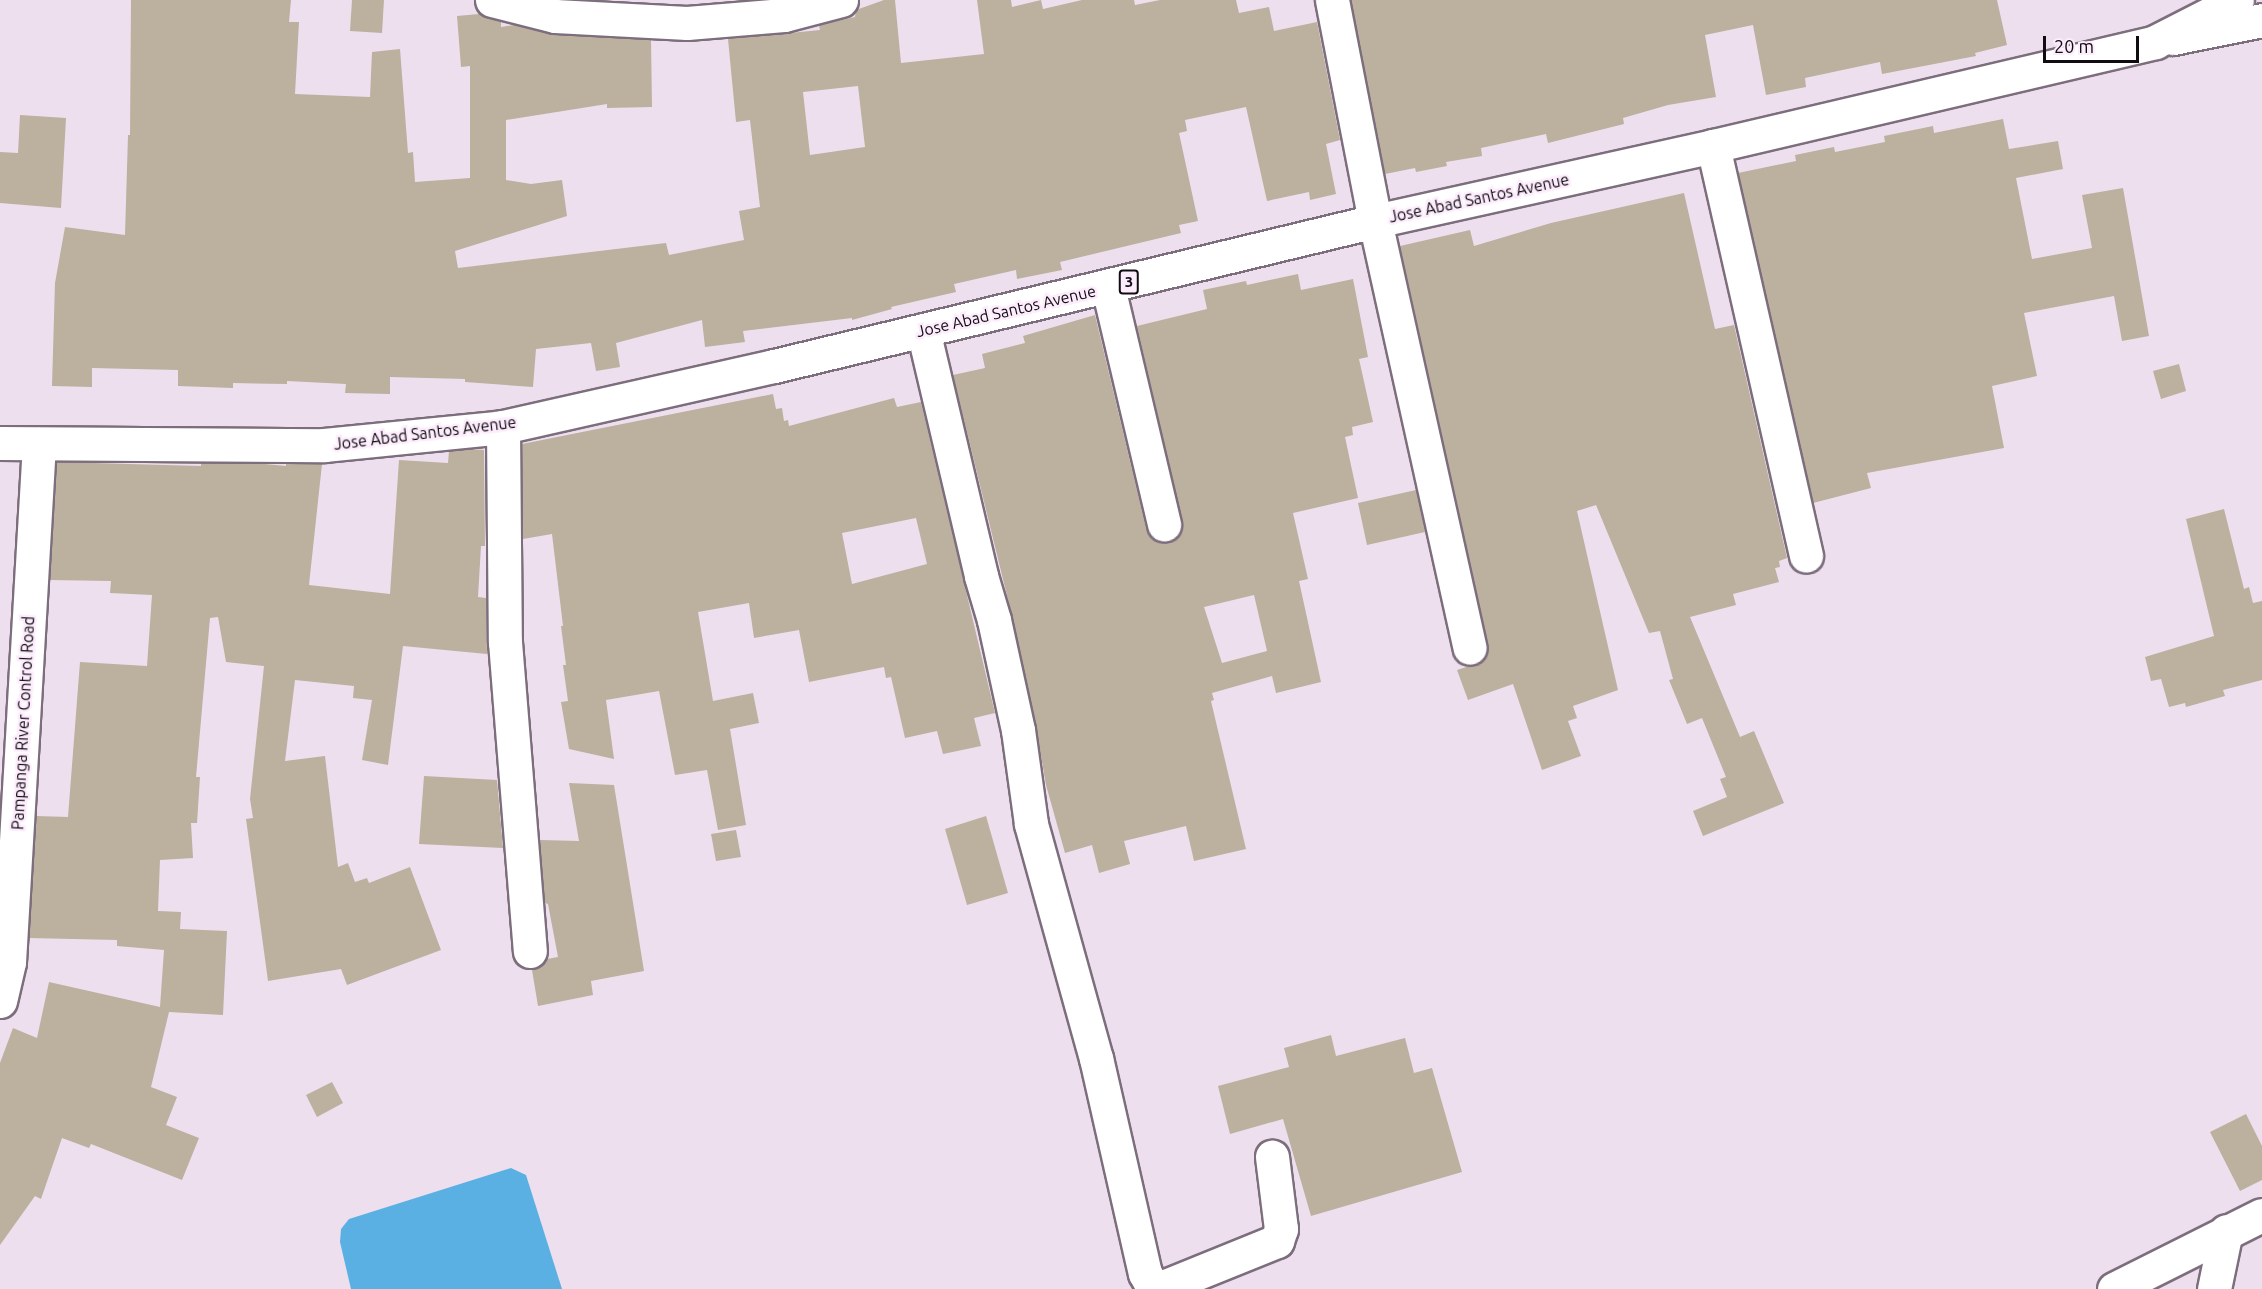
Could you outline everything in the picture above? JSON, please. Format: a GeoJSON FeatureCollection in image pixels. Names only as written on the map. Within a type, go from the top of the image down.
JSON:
{"type":"FeatureCollection","features":[{"type":"Feature","properties":{"kind":"main road"},"geometry":{"type":"LineString","coordinates":[[492,0],[555,16],[687,23],[784,15],[841,0]]}},
{"type":"Feature","properties":{"kind":"main road"},"geometry":{"type":"LineString","coordinates":[[1332,0],[1375,221],[1470,648]]}},
{"type":"Feature","properties":{"kind":"main road","name":"Jose Abad Santos Avenue"},"geometry":{"type":"LineString","coordinates":[[0,443],[324,445],[503,427],[1108,287],[1375,221],[1713,146],[2155,42],[2237,0]]}},
{"type":"Feature","properties":{"kind":"main road"},"geometry":{"type":"LineString","coordinates":[[2155,42],[2262,20]]}},
{"type":"Feature","properties":{"kind":"main road"},"geometry":{"type":"LineString","coordinates":[[1713,146],[1806,556]]}},
{"type":"Feature","properties":{"kind":"main road"},"geometry":{"type":"LineString","coordinates":[[1108,287],[1164,524]]}},
{"type":"Feature","properties":{"kind":"main road"},"geometry":{"type":"LineString","coordinates":[[923,330],[981,576],[994,620],[1018,730],[1031,824],[1096,1058],[1145,1274],[1152,1286],[1163,1287],[1277,1241],[1281,1230],[1272,1157]]}},
{"type":"Feature","properties":{"kind":"main road"},"geometry":{"type":"LineString","coordinates":[[503,427],[505,642],[530,951]]}},
{"type":"Feature","properties":{"kind":"main road","name":"Pampanga River Control Road"},"geometry":{"type":"LineString","coordinates":[[0,1001],[9,962],[39,444]]}},
{"type":"Feature","properties":{"kind":"main road"},"geometry":{"type":"LineString","coordinates":[[2114,1289],[2262,1215]]}},
{"type":"Feature","properties":{"kind":"main road"},"geometry":{"type":"LineString","coordinates":[[2214,1289],[2226,1232]]}},
{"type":"Feature","properties":{"kind":"water"},"geometry":{"type":"Polygon","coordinates":[[[511,1168],[526,1175],[562,1289],[351,1289],[340,1242],[341,1229],[349,1219],[511,1168]]]}},
{"type":"Feature","properties":{"kind":"building"},"geometry":{"type":"Polygon","coordinates":[[[131,0],[291,0],[289,22],[299,22],[295,94],[370,97],[372,52],[400,49],[408,153],[413,152],[415,182],[470,178],[470,66],[461,67],[457,16],[479,14],[501,22],[501,27],[514,25],[554,35],[651,40],[652,107],[607,108],[607,104],[506,120],[506,180],[531,184],[562,180],[567,216],[455,251],[458,268],[666,243],[669,255],[744,240],[739,211],[760,207],[750,120],[736,122],[728,39],[820,30],[819,25],[855,17],[856,10],[884,0],[895,0],[901,63],[984,54],[977,0],[1011,0],[1012,7],[1041,0],[1043,9],[1082,0],[1134,0],[1135,5],[1160,0],[1236,0],[1239,13],[1269,7],[1274,31],[1317,22],[1340,140],[1326,144],[1336,194],[1310,200],[1309,192],[1267,201],[1246,107],[1185,120],[1187,131],[1179,133],[1198,221],[1179,225],[1181,233],[1060,262],[1062,270],[1017,279],[1016,270],[954,284],[956,292],[891,307],[892,309],[852,320],[852,318],[743,331],[745,342],[705,347],[702,320],[616,343],[620,367],[596,371],[591,343],[536,349],[533,387],[465,382],[465,379],[390,377],[390,394],[345,393],[346,384],[287,381],[287,384],[233,383],[233,388],[178,386],[178,370],[92,368],[92,387],[52,386],[55,283],[65,227],[125,235],[128,135],[130,135],[131,0]],[[858,86],[803,92],[810,155],[865,147],[858,86]]]}},
{"type":"Feature","properties":{"kind":"building"},"geometry":{"type":"Polygon","coordinates":[[[352,0],[384,0],[382,33],[350,31],[352,0]]]}},
{"type":"Feature","properties":{"kind":"building"},"geometry":{"type":"Polygon","coordinates":[[[1351,0],[1997,0],[2007,45],[1975,53],[1976,56],[1882,74],[1880,62],[1805,78],[1806,87],[1766,95],[1753,25],[1705,35],[1716,97],[1668,105],[1623,118],[1624,124],[1548,143],[1546,134],[1481,148],[1482,156],[1446,162],[1447,166],[1416,172],[1415,168],[1385,174],[1351,0]]]}},
{"type":"Feature","properties":{"kind":"building"},"geometry":{"type":"Polygon","coordinates":[[[20,115],[66,118],[61,208],[0,203],[0,152],[18,153],[20,115]]]}},
{"type":"Feature","properties":{"kind":"building"},"geometry":{"type":"Polygon","coordinates":[[[2003,119],[2009,149],[2058,141],[2063,169],[2016,178],[2032,259],[2092,248],[2082,195],[2123,188],[2149,336],[2122,341],[2114,296],[2024,313],[2037,376],[1992,386],[2004,448],[1867,473],[1871,488],[1813,503],[1738,173],[1796,161],[1795,155],[1834,147],[1835,152],[1885,142],[1884,136],[1933,126],[1934,133],[2003,119]]]}},
{"type":"Feature","properties":{"kind":"building"},"geometry":{"type":"Polygon","coordinates":[[[1684,193],[1715,329],[1734,325],[1787,558],[1779,561],[1780,567],[1775,568],[1779,582],[1733,594],[1736,605],[1690,617],[1740,737],[1754,731],[1784,803],[1703,836],[1693,811],[1727,797],[1720,779],[1726,777],[1702,718],[1687,724],[1669,680],[1673,679],[1660,631],[1649,633],[1596,505],[1577,511],[1618,690],[1573,706],[1577,718],[1568,721],[1581,756],[1542,770],[1513,684],[1468,700],[1457,670],[1482,662],[1488,654],[1488,644],[1400,246],[1470,230],[1474,246],[1551,223],[1684,193]]]}},
{"type":"Feature","properties":{"kind":"building"},"geometry":{"type":"Polygon","coordinates":[[[1298,274],[1301,290],[1353,279],[1368,357],[1359,359],[1373,422],[1352,427],[1353,435],[1345,437],[1358,498],[1293,513],[1308,579],[1299,581],[1321,682],[1276,693],[1272,676],[1212,693],[1214,700],[1211,701],[1246,849],[1194,861],[1186,826],[1124,841],[1130,864],[1099,873],[1092,845],[1065,853],[1046,785],[1036,726],[1012,616],[953,375],[985,368],[982,354],[1025,343],[1023,336],[1095,315],[1146,528],[1150,536],[1158,542],[1169,542],[1182,530],[1182,520],[1137,326],[1207,309],[1203,290],[1246,281],[1247,285],[1298,274]],[[1254,595],[1204,607],[1222,663],[1267,651],[1254,595]]]}},
{"type":"Feature","properties":{"kind":"building"},"geometry":{"type":"Polygon","coordinates":[[[2179,364],[2186,391],[2161,399],[2153,371],[2179,364]]]}},
{"type":"Feature","properties":{"kind":"building"},"geometry":{"type":"Polygon","coordinates":[[[773,394],[776,409],[782,408],[784,421],[788,420],[789,426],[894,398],[897,407],[921,402],[995,713],[974,718],[981,746],[943,754],[937,731],[905,738],[891,677],[886,678],[884,667],[809,682],[799,630],[754,638],[749,603],[698,612],[713,701],[753,693],[759,723],[730,729],[746,825],[718,830],[707,770],[675,775],[659,691],[606,700],[614,759],[569,749],[561,702],[568,701],[563,665],[566,665],[561,626],[563,626],[552,534],[523,539],[522,444],[773,394]],[[916,518],[842,533],[852,584],[927,564],[916,518]]]}},
{"type":"Feature","properties":{"kind":"building"},"geometry":{"type":"Polygon","coordinates":[[[484,450],[485,546],[481,546],[478,597],[486,598],[487,654],[403,646],[388,765],[362,760],[372,700],[353,698],[354,686],[295,680],[285,761],[325,756],[338,867],[348,863],[355,882],[367,878],[369,883],[410,867],[441,950],[347,985],[341,969],[268,981],[246,819],[253,818],[250,799],[264,666],[226,662],[218,617],[210,618],[196,777],[200,777],[197,823],[191,823],[193,858],[160,860],[158,911],[181,912],[180,929],[227,931],[223,1015],[169,1012],[151,1087],[177,1097],[166,1125],[199,1138],[182,1180],[91,1144],[89,1148],[62,1138],[41,1199],[35,1196],[0,1245],[0,1063],[13,1028],[37,1038],[49,982],[160,1007],[164,950],[117,946],[117,940],[29,938],[36,816],[68,817],[80,662],[147,666],[152,595],[110,593],[111,581],[50,580],[57,462],[201,466],[201,463],[253,463],[286,466],[286,464],[322,464],[309,585],[390,594],[399,460],[448,463],[449,451],[484,450]]]}},
{"type":"Feature","properties":{"kind":"building"},"geometry":{"type":"Polygon","coordinates":[[[1416,490],[1425,532],[1367,545],[1358,503],[1416,490]]]}},
{"type":"Feature","properties":{"kind":"building"},"geometry":{"type":"Polygon","coordinates":[[[2224,509],[2244,589],[2249,587],[2253,603],[2262,601],[2262,680],[2223,690],[2225,696],[2186,707],[2185,703],[2169,707],[2161,679],[2151,681],[2145,657],[2214,636],[2186,519],[2224,509]]]}},
{"type":"Feature","properties":{"kind":"building"},"geometry":{"type":"Polygon","coordinates":[[[424,776],[497,780],[503,848],[419,844],[424,776]]]}},
{"type":"Feature","properties":{"kind":"building"},"geometry":{"type":"Polygon","coordinates":[[[569,783],[614,785],[644,971],[591,981],[593,995],[538,1006],[532,970],[540,967],[547,959],[558,957],[548,904],[545,903],[540,840],[579,841],[569,783]]]}},
{"type":"Feature","properties":{"kind":"building"},"geometry":{"type":"Polygon","coordinates":[[[986,816],[1008,893],[967,905],[945,829],[986,816]]]}},
{"type":"Feature","properties":{"kind":"building"},"geometry":{"type":"Polygon","coordinates":[[[736,830],[741,857],[716,861],[711,834],[736,830]]]}},
{"type":"Feature","properties":{"kind":"building"},"geometry":{"type":"Polygon","coordinates":[[[1331,1035],[1336,1056],[1405,1038],[1414,1073],[1432,1068],[1462,1172],[1311,1216],[1283,1119],[1230,1134],[1218,1086],[1289,1067],[1284,1048],[1331,1035]]]}},
{"type":"Feature","properties":{"kind":"building"},"geometry":{"type":"Polygon","coordinates":[[[332,1082],[343,1103],[317,1117],[306,1095],[332,1082]]]}},
{"type":"Feature","properties":{"kind":"building"},"geometry":{"type":"Polygon","coordinates":[[[2246,1114],[2262,1146],[2262,1180],[2240,1191],[2210,1132],[2246,1114]]]}}]}
